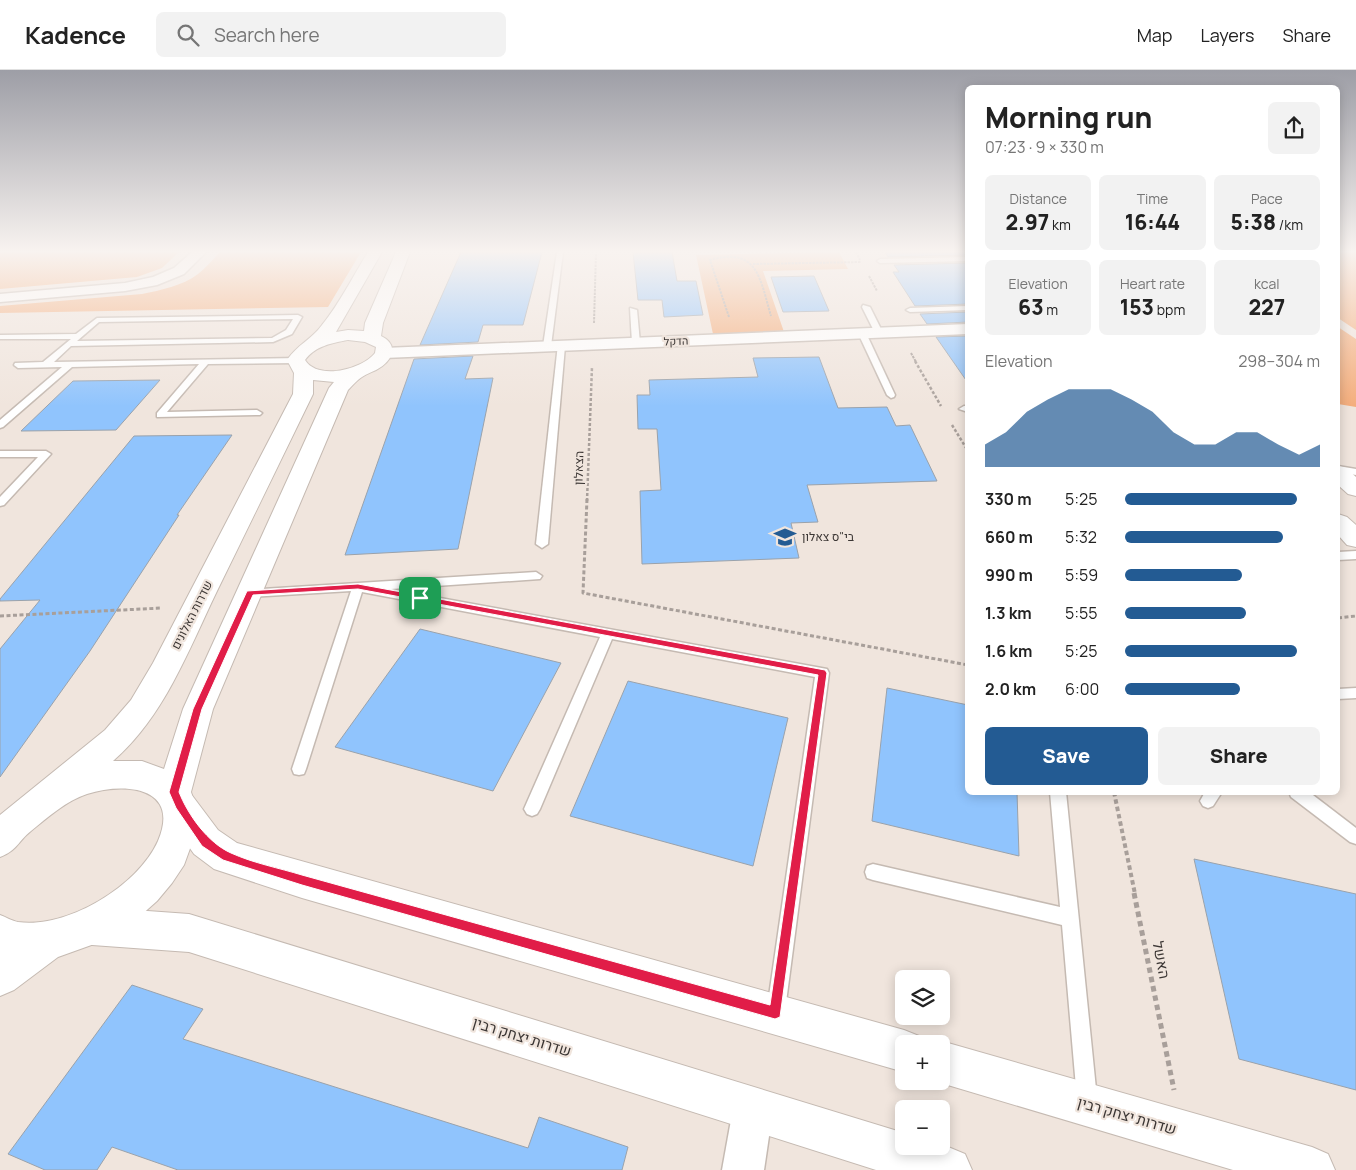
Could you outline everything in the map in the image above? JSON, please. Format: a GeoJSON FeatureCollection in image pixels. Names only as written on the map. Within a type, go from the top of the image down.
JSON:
{"type":"FeatureCollection","features":[{"type":"Feature","properties":{"kind":"main road"},"geometry":{"type":"LineString","coordinates":[[319,341],[348,335],[372,338],[380,342],[384,347],[384,353],[374,363],[357,371],[328,376],[300,366],[300,353],[319,341],[331,326],[344,303]]}},
{"type":"Feature","properties":{"kind":"main road"},"geometry":{"type":"LineString","coordinates":[[372,338],[374,323],[382,303]]}},
{"type":"Feature","properties":{"kind":"main road","name":"שדרות האלונים"},"geometry":{"type":"LineString","coordinates":[[10,830],[116,739],[142,709],[197,606],[303,394],[300,366]]}},
{"type":"Feature","properties":{"kind":"main road"},"geometry":{"type":"LineString","coordinates":[[0,934],[16,941],[49,940],[70,935],[92,926],[125,905],[152,880],[170,854],[180,828],[176,799],[198,709],[339,388],[357,371]]}},
{"type":"Feature","properties":{"kind":"main road"},"geometry":{"type":"LineString","coordinates":[[1340,475],[1356,489]]}},
{"type":"Feature","properties":{"kind":"main road"},"geometry":{"type":"LineString","coordinates":[[1340,524],[1356,539]]}},
{"type":"Feature","properties":{"kind":"main road"},"geometry":{"type":"LineString","coordinates":[[10,830],[45,800],[71,786],[96,777],[121,773],[143,774],[161,780],[206,842],[227,857],[895,1048]]}},
{"type":"Feature","properties":{"kind":"main road","name":"שדרות יצחק רבין"},"geometry":{"type":"LineString","coordinates":[[92,926],[188,933],[949,1170]]}},
{"type":"Feature","properties":{"kind":"main road"},"geometry":{"type":"LineString","coordinates":[[0,976],[49,940]]}},
{"type":"Feature","properties":{"kind":"main road","name":"שדרות יצחק רבין"},"geometry":{"type":"LineString","coordinates":[[950,1065],[1312,1170]]}},
{"type":"Feature","properties":{"kind":"street","name":"הדקל"},"geometry":{"type":"LineString","coordinates":[[384,353],[965,329]]}},
{"type":"Feature","properties":{"kind":"street"},"geometry":{"type":"LineString","coordinates":[[743,1170],[753,1109]]}},
{"type":"Feature","properties":{"kind":"lane"},"geometry":{"type":"LineString","coordinates":[[542,544],[557,303]]}},
{"type":"Feature","properties":{"kind":"lane"},"geometry":{"type":"LineString","coordinates":[[866,307],[879,333]]}},
{"type":"Feature","properties":{"kind":"lane"},"geometry":{"type":"LineString","coordinates":[[910,310],[965,308]]}},
{"type":"Feature","properties":{"kind":"lane"},"geometry":{"type":"LineString","coordinates":[[633,310],[636,343]]}},
{"type":"Feature","properties":{"kind":"lane"},"geometry":{"type":"LineString","coordinates":[[46,364],[98,320],[298,317],[289,332],[272,340],[70,344]]}},
{"type":"Feature","properties":{"kind":"lane"},"geometry":{"type":"LineString","coordinates":[[862,334],[891,395]]}},
{"type":"Feature","properties":{"kind":"lane"},"geometry":{"type":"LineString","coordinates":[[0,337],[78,336]]}},
{"type":"Feature","properties":{"kind":"lane"},"geometry":{"type":"LineString","coordinates":[[206,361],[160,415],[257,413]]}},
{"type":"Feature","properties":{"kind":"lane"},"geometry":{"type":"LineString","coordinates":[[18,364],[206,361],[300,366]]}},
{"type":"Feature","properties":{"kind":"lane"},"geometry":{"type":"LineString","coordinates":[[0,424],[70,364]]}},
{"type":"Feature","properties":{"kind":"lane"},"geometry":{"type":"LineString","coordinates":[[0,454],[46,454],[0,503]]}},
{"type":"Feature","properties":{"kind":"lane"},"geometry":{"type":"LineString","coordinates":[[1340,469],[1356,472]]}},
{"type":"Feature","properties":{"kind":"lane"},"geometry":{"type":"LineString","coordinates":[[1340,556],[1356,555]]}},
{"type":"Feature","properties":{"kind":"lane"},"geometry":{"type":"LineString","coordinates":[[250,593],[536,576]]}},
{"type":"Feature","properties":{"kind":"lane"},"geometry":{"type":"LineString","coordinates":[[358,587],[822,673],[775,1013]]}},
{"type":"Feature","properties":{"kind":"lane"},"geometry":{"type":"LineString","coordinates":[[298,769],[358,587]]}},
{"type":"Feature","properties":{"kind":"lane"},"geometry":{"type":"LineString","coordinates":[[532,809],[608,633]]}},
{"type":"Feature","properties":{"kind":"lane"},"geometry":{"type":"LineString","coordinates":[[1340,694],[1356,693]]}},
{"type":"Feature","properties":{"kind":"lane"},"geometry":{"type":"LineString","coordinates":[[1058,795],[1088,1105]]}},
{"type":"Feature","properties":{"kind":"lane"},"geometry":{"type":"LineString","coordinates":[[1300,795],[1356,837]]}},
{"type":"Feature","properties":{"kind":"lane"},"geometry":{"type":"LineString","coordinates":[[873,872],[1070,918]]}},
{"type":"Feature","properties":{"kind":"path","name":"הצאלון"},"geometry":{"type":"LineString","coordinates":[[594,303],[583,593],[965,664]]}},
{"type":"Feature","properties":{"kind":"path"},"geometry":{"type":"LineString","coordinates":[[725,303],[732,324]]}},
{"type":"Feature","properties":{"kind":"path"},"geometry":{"type":"LineString","coordinates":[[767,303],[773,320]]}},
{"type":"Feature","properties":{"kind":"path"},"geometry":{"type":"LineString","coordinates":[[899,332],[943,409]]}},
{"type":"Feature","properties":{"kind":"path"},"geometry":{"type":"LineString","coordinates":[[948,417],[965,446]]}},
{"type":"Feature","properties":{"kind":"path"},"geometry":{"type":"LineString","coordinates":[[0,616],[197,606]]}},
{"type":"Feature","properties":{"kind":"path"},"geometry":{"type":"LineString","coordinates":[[1340,618],[1356,616]]}},
{"type":"Feature","properties":{"kind":"path","name":"האשל"},"geometry":{"type":"LineString","coordinates":[[1115,795],[1183,1132]]}},
{"type":"Feature","properties":{"kind":"shaded area"},"geometry":{"type":"Polygon","coordinates":[[[32,303],[330,303],[328,307],[0,313],[0,306],[32,303]]]}},
{"type":"Feature","properties":{"kind":"shaded area"},"geometry":{"type":"Polygon","coordinates":[[[706,303],[774,303],[784,332],[713,334],[706,303]]]}},
{"type":"Feature","properties":{"kind":"shaded area"},"geometry":{"type":"Polygon","coordinates":[[[1340,303],[1356,303],[1356,330],[1340,319],[1340,303]]]}},
{"type":"Feature","properties":{"kind":"shaded area"},"geometry":{"type":"Polygon","coordinates":[[[1340,328],[1356,339],[1356,407],[1340,404],[1340,328]]]}},
{"type":"Feature","properties":{"kind":"building"},"geometry":{"type":"Polygon","coordinates":[[[438,303],[529,303],[523,325],[483,325],[478,342],[420,345],[438,303]]]}},
{"type":"Feature","properties":{"kind":"building"},"geometry":{"type":"Polygon","coordinates":[[[662,303],[701,303],[703,315],[664,317],[662,303]]]}},
{"type":"Feature","properties":{"kind":"building"},"geometry":{"type":"Polygon","coordinates":[[[780,303],[826,303],[829,311],[783,312],[780,303]]]}},
{"type":"Feature","properties":{"kind":"building"},"geometry":{"type":"Polygon","coordinates":[[[913,303],[965,303],[965,304],[915,306],[913,303]]]}},
{"type":"Feature","properties":{"kind":"building"},"geometry":{"type":"Polygon","coordinates":[[[965,312],[965,322],[927,324],[920,314],[965,312]]]}},
{"type":"Feature","properties":{"kind":"building"},"geometry":{"type":"Polygon","coordinates":[[[965,336],[965,379],[936,337],[965,336]]]}},
{"type":"Feature","properties":{"kind":"building"},"geometry":{"type":"Polygon","coordinates":[[[473,356],[465,379],[493,378],[458,549],[345,555],[414,359],[473,356]]]}},
{"type":"Feature","properties":{"kind":"building"},"geometry":{"type":"Polygon","coordinates":[[[819,357],[838,408],[887,407],[896,426],[910,425],[937,481],[807,485],[818,522],[791,523],[799,558],[642,564],[640,491],[661,490],[657,429],[638,429],[637,395],[650,395],[649,380],[758,377],[753,358],[819,357]]]}},
{"type":"Feature","properties":{"kind":"building"},"geometry":{"type":"Polygon","coordinates":[[[160,380],[116,430],[21,431],[73,381],[160,380]]]}},
{"type":"Feature","properties":{"kind":"building"},"geometry":{"type":"Polygon","coordinates":[[[232,435],[177,515],[179,515],[90,651],[0,777],[0,649],[40,600],[0,601],[0,599],[134,436],[232,435]]]}},
{"type":"Feature","properties":{"kind":"building"},"geometry":{"type":"Polygon","coordinates":[[[420,629],[561,663],[493,791],[335,747],[420,629]]]}},
{"type":"Feature","properties":{"kind":"building"},"geometry":{"type":"Polygon","coordinates":[[[628,681],[788,718],[753,866],[570,816],[628,681]]]}},
{"type":"Feature","properties":{"kind":"building"},"geometry":{"type":"Polygon","coordinates":[[[887,688],[965,704],[965,795],[1017,795],[1019,856],[872,821],[887,688]]]}},
{"type":"Feature","properties":{"kind":"building"},"geometry":{"type":"Polygon","coordinates":[[[1194,859],[1356,894],[1356,1090],[1239,1059],[1194,859]]]}},
{"type":"Feature","properties":{"kind":"building"},"geometry":{"type":"Polygon","coordinates":[[[132,985],[203,1009],[183,1039],[528,1148],[539,1117],[628,1147],[622,1170],[178,1170],[112,1147],[97,1170],[45,1170],[8,1154],[132,985]]]}},
{"type":"Feature","properties":{"kind":"place","name":"בי\"ס צאלון"},"geometry":{"type":"Point","coordinates":[785,537]}},
{"type":"Feature","properties":{"kind":"route"},"geometry":{"type":"LineString","coordinates":[[358,587],[420,598],[822,673],[775,1013],[302,880],[227,857],[206,842],[179,805],[174,792],[198,709],[250,593],[358,587]]}}]}
